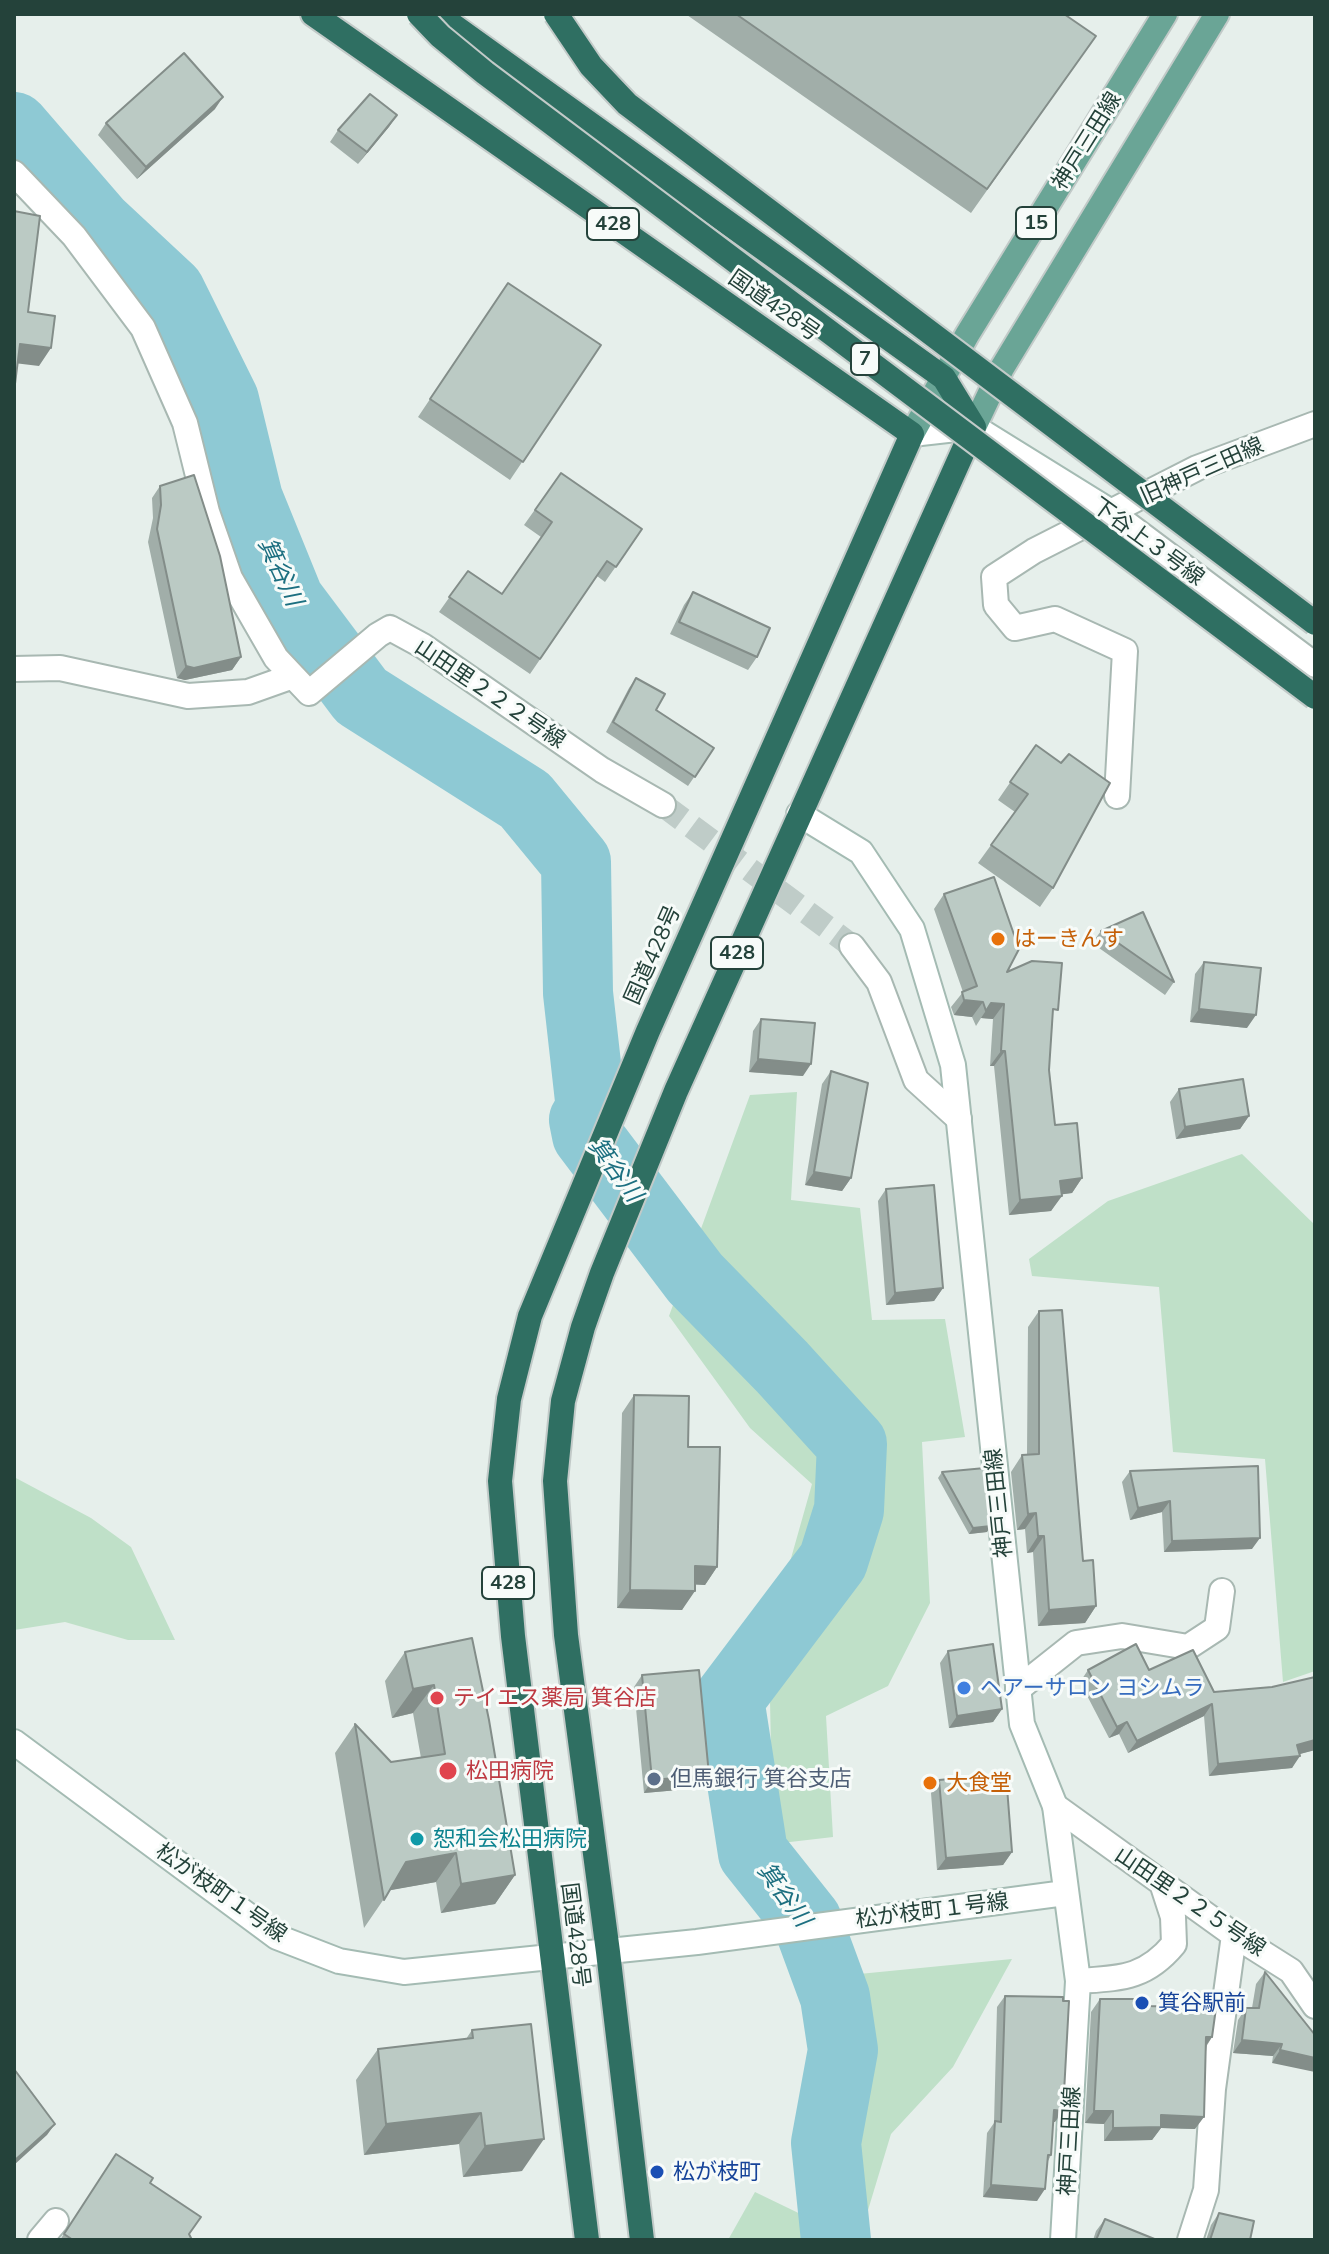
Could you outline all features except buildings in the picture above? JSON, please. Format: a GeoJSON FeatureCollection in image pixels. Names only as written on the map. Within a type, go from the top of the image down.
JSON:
{"type":"FeatureCollection","features":[{"type":"Feature","properties":{"kind":"highway","name":"国道428号"},"geometry":{"type":"LineString","coordinates":[[313,14],[912,434],[648,1031],[530,1316],[509,1399],[500,1481],[513,1636],[587,2240]]}},
{"type":"Feature","properties":{"kind":"highway","name":"7"},"geometry":{"type":"LineString","coordinates":[[419,14],[440,36],[485,73],[1315,697]]}},
{"type":"Feature","properties":{"kind":"highway","name":"国道428号"},"geometry":{"type":"LineString","coordinates":[[437,14],[944,378],[974,427],[676,1091],[602,1273],[583,1327],[563,1401],[555,1481],[566,1635],[642,2240]]}},
{"type":"Feature","properties":{"kind":"highway"},"geometry":{"type":"LineString","coordinates":[[556,14],[591,66],[627,104],[1315,623]]}},
{"type":"Feature","properties":{"kind":"main road","name":"神戸三田線"},"geometry":{"type":"LineString","coordinates":[[912,434],[967,335],[1165,14]]}},
{"type":"Feature","properties":{"kind":"main road","name":"神戸三田線"},"geometry":{"type":"LineString","coordinates":[[974,427],[1002,368],[1217,14]]}},
{"type":"Feature","properties":{"kind":"street"},"geometry":{"type":"LineString","coordinates":[[14,173],[74,236],[143,328],[185,423],[207,512],[230,578],[276,658],[293,676],[248,692],[188,696],[60,668],[14,669]]}},
{"type":"Feature","properties":{"kind":"street","name":"旧神戸三田線"},"geometry":{"type":"LineString","coordinates":[[1117,796],[1125,651],[1055,619],[1015,628],[996,605],[994,577],[1034,551],[1197,468],[1315,424]]}},
{"type":"Feature","properties":{"kind":"street"},"geometry":{"type":"LineString","coordinates":[[912,434],[974,427]]}},
{"type":"Feature","properties":{"kind":"street","name":"下谷上３号線"},"geometry":{"type":"LineString","coordinates":[[974,427],[1111,512],[1315,665]]}},
{"type":"Feature","properties":{"kind":"street","name":"山田里２２２号線"},"geometry":{"type":"LineString","coordinates":[[293,676],[309,693],[390,628],[423,646],[602,770],[663,805]]}},
{"type":"Feature","properties":{"kind":"street","name":"神戸三田線"},"geometry":{"type":"LineString","coordinates":[[799,814],[861,852],[912,929],[953,1065],[1022,1724],[1055,1806],[1078,1981],[1063,2240]]}},
{"type":"Feature","properties":{"kind":"street"},"geometry":{"type":"LineString","coordinates":[[852,946],[879,982],[916,1080],[959,1119]]}},
{"type":"Feature","properties":{"kind":"street"},"geometry":{"type":"LineString","coordinates":[[1018,1689],[1076,1643],[1122,1636],[1188,1647],[1217,1628],[1222,1591]]}},
{"type":"Feature","properties":{"kind":"street","name":"松が枝町１号線"},"geometry":{"type":"LineString","coordinates":[[14,1742],[277,1937],[339,1961],[404,1972],[697,1942],[1065,1893]]}},
{"type":"Feature","properties":{"kind":"street","name":"山田里２２５号線"},"geometry":{"type":"LineString","coordinates":[[1055,1806],[1234,1935],[1291,1971],[1315,2006]]}},
{"type":"Feature","properties":{"kind":"street"},"geometry":{"type":"LineString","coordinates":[[1078,1981],[1125,1978],[1159,1963],[1174,1944],[1173,1917],[1162,1883]]}},
{"type":"Feature","properties":{"kind":"street"},"geometry":{"type":"LineString","coordinates":[[1190,2240],[1206,2190],[1213,2089],[1234,1935]]}},
{"type":"Feature","properties":{"kind":"street"},"geometry":{"type":"LineString","coordinates":[[40,2240],[56,2221]]}},
{"type":"Feature","properties":{"kind":"green space"},"geometry":{"type":"Polygon","coordinates":[[[797,1092],[791,1200],[860,1208],[872,1320],[945,1319],[965,1437],[922,1442],[930,1603],[888,1686],[826,1716],[833,1837],[773,1844],[770,1701],[731,1661],[786,1576],[812,1484],[750,1428],[669,1316],[750,1095],[797,1092]]]}},
{"type":"Feature","properties":{"kind":"green space"},"geometry":{"type":"Polygon","coordinates":[[[1242,1154],[1315,1225],[1315,1671],[1283,1682],[1265,1459],[1173,1452],[1159,1287],[1032,1276],[1029,1259],[1108,1201],[1242,1154]]]}},
{"type":"Feature","properties":{"kind":"green space"},"geometry":{"type":"Polygon","coordinates":[[[14,1477],[91,1518],[131,1547],[175,1640],[128,1640],[65,1622],[14,1630],[14,1477]]]}},
{"type":"Feature","properties":{"kind":"green space"},"geometry":{"type":"Polygon","coordinates":[[[1012,1959],[953,2067],[891,2134],[859,2240],[728,2240],[755,2192],[815,2221],[841,2162],[863,2027],[849,1975],[1012,1959]]]}},
{"type":"Feature","properties":{"kind":"waterway","name":"箕谷川"},"geometry":{"type":"LineString","coordinates":[[14,127],[97,223],[170,291],[224,400],[248,499],[289,600],[361,696],[525,800],[576,862],[578,993],[591,1109],[584,1120],[587,1135],[695,1278],[852,1444],[849,1510],[833,1561],[729,1699],[753,1853],[807,1921],[835,1997],[843,2050],[826,2143],[836,2240]]}},
{"type":"Feature","properties":{"kind":"tunnel"},"geometry":{"type":"LineString","coordinates":[[663,805],[852,946]]}},
{"type":"Feature","properties":{"kind":"place","name":"はーきんす"},"geometry":{"type":"Point","coordinates":[998,939]}},
{"type":"Feature","properties":{"kind":"place","name":"ヘアーサロン ヨシムラ"},"geometry":{"type":"Point","coordinates":[964,1688]}},
{"type":"Feature","properties":{"kind":"place","name":"テイエス薬局 箕谷店"},"geometry":{"type":"Point","coordinates":[437,1698]}},
{"type":"Feature","properties":{"kind":"place","name":"松田病院"},"geometry":{"type":"Point","coordinates":[448,1771]}},
{"type":"Feature","properties":{"kind":"place","name":"但馬銀行 箕谷支店"},"geometry":{"type":"Point","coordinates":[654,1779]}},
{"type":"Feature","properties":{"kind":"place","name":"大食堂"},"geometry":{"type":"Point","coordinates":[930,1783]}},
{"type":"Feature","properties":{"kind":"place","name":"恕和会松田病院"},"geometry":{"type":"Point","coordinates":[417,1839]}},
{"type":"Feature","properties":{"kind":"place","name":"箕谷駅前"},"geometry":{"type":"Point","coordinates":[1142,2003]}},
{"type":"Feature","properties":{"kind":"place","name":"松が枝町"},"geometry":{"type":"Point","coordinates":[657,2172]}}]}
